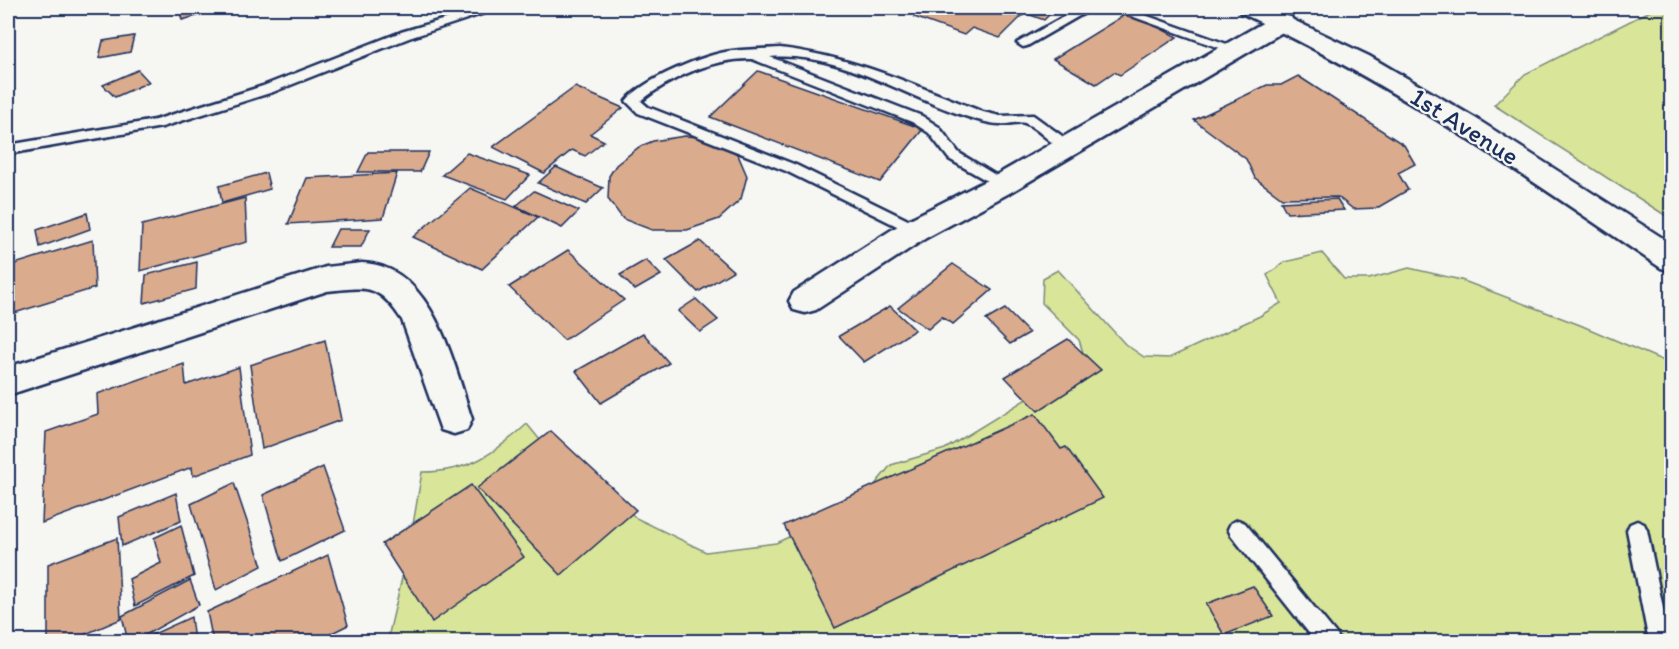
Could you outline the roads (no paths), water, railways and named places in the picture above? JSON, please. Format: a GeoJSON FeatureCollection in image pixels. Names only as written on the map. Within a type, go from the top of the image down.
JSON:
{"type":"FeatureCollection","features":[{"type":"Feature","properties":{"kind":"street","name":"1st Avenue"},"geometry":{"type":"LineString","coordinates":[[1249,8],[1282,21],[1432,103],[1671,260]]}},
{"type":"Feature","properties":{"kind":"street"},"geometry":{"type":"LineString","coordinates":[[805,300],[915,230],[1003,184],[1282,21]]}},
{"type":"Feature","properties":{"kind":"street"},"geometry":{"type":"LineString","coordinates":[[8,381],[326,279],[374,275],[401,291],[424,330],[454,419]]}},
{"type":"Feature","properties":{"kind":"lane"},"geometry":{"type":"LineString","coordinates":[[8,150],[157,124],[268,89],[405,35],[494,8]]}},
{"type":"Feature","properties":{"kind":"lane"},"geometry":{"type":"LineString","coordinates":[[1023,43],[1087,8]]}},
{"type":"Feature","properties":{"kind":"lane"},"geometry":{"type":"LineString","coordinates":[[1115,8],[1131,11],[1235,49]]}},
{"type":"Feature","properties":{"kind":"lane"},"geometry":{"type":"LineString","coordinates":[[915,230],[791,168],[644,110],[633,101],[646,89],[715,60],[731,55],[753,55],[772,51],[828,58],[980,116],[1000,120],[1028,118],[1069,146]]}},
{"type":"Feature","properties":{"kind":"lane"},"geometry":{"type":"LineString","coordinates":[[753,55],[917,119],[934,130],[954,156],[1003,184]]}},
{"type":"Feature","properties":{"kind":"lane"},"geometry":{"type":"LineString","coordinates":[[1238,529],[1330,642]]}},
{"type":"Feature","properties":{"kind":"lane"},"geometry":{"type":"LineString","coordinates":[[1637,530],[1660,642]]}}]}
